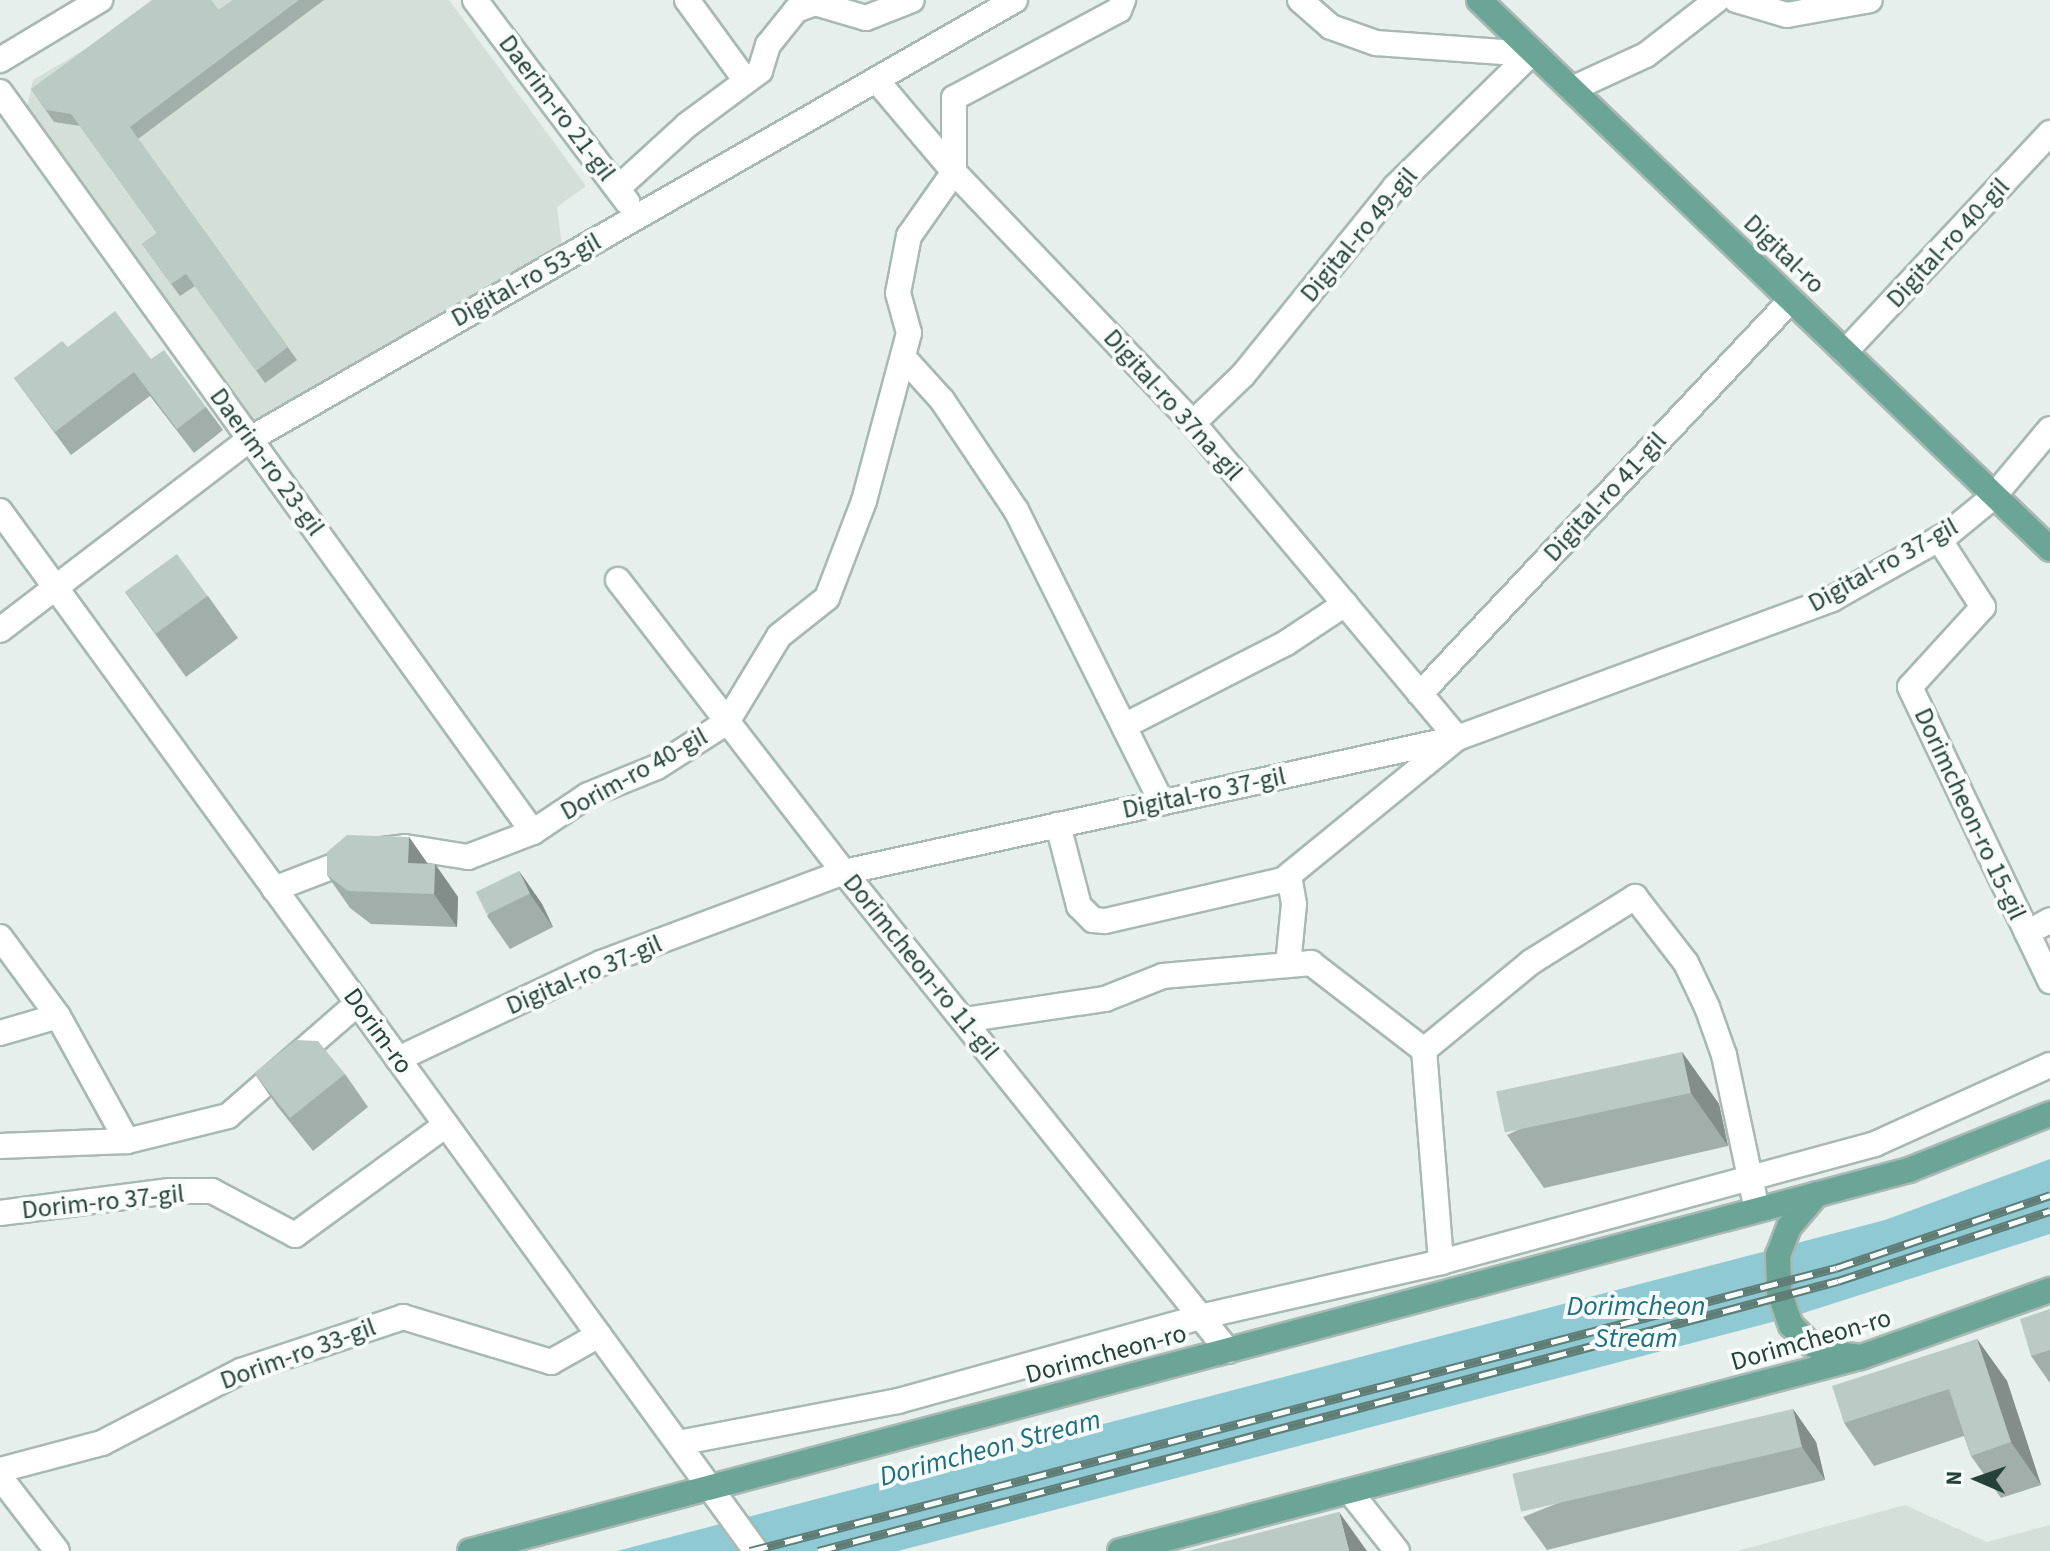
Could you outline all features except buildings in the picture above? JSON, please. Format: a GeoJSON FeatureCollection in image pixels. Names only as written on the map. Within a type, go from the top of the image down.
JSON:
{"type":"FeatureCollection","features":[{"type":"Feature","properties":{"kind":"main road","name":"Digital-ro"},"geometry":{"type":"LineString","coordinates":[[1479,0],[1531,54],[1572,89],[2050,549]]}},
{"type":"Feature","properties":{"kind":"main road","name":"Dorimcheon-ro"},"geometry":{"type":"LineString","coordinates":[[470,1551],[1757,1210],[1811,1201],[1909,1170],[2050,1114]]}},
{"type":"Feature","properties":{"kind":"main road"},"geometry":{"type":"LineString","coordinates":[[1811,1201],[1778,1255],[1779,1291],[1791,1325],[1809,1343],[1833,1354],[1861,1357]]}},
{"type":"Feature","properties":{"kind":"main road","name":"Dorimcheon-ro"},"geometry":{"type":"LineString","coordinates":[[1120,1551],[1861,1357],[2050,1290]]}},
{"type":"Feature","properties":{"kind":"street"},"geometry":{"type":"LineString","coordinates":[[0,60],[100,0]]}},
{"type":"Feature","properties":{"kind":"street","name":"Daerim-ro 21-gil"},"geometry":{"type":"LineString","coordinates":[[475,0],[637,217]]}},
{"type":"Feature","properties":{"kind":"street"},"geometry":{"type":"LineString","coordinates":[[687,0],[746,81]]}},
{"type":"Feature","properties":{"kind":"street"},"geometry":{"type":"LineString","coordinates":[[618,188],[687,125],[760,71],[768,45],[796,10],[815,3],[866,18],[912,0]]}},
{"type":"Feature","properties":{"kind":"street","name":"Digital-ro 53-gil"},"geometry":{"type":"LineString","coordinates":[[0,630],[250,439],[878,82],[987,7],[1015,0]]}},
{"type":"Feature","properties":{"kind":"street"},"geometry":{"type":"LineString","coordinates":[[954,172],[954,98],[1119,10],[1123,0]]}},
{"type":"Feature","properties":{"kind":"street"},"geometry":{"type":"LineString","coordinates":[[1300,0],[1331,27],[1376,43],[1531,54]]}},
{"type":"Feature","properties":{"kind":"street"},"geometry":{"type":"LineString","coordinates":[[1572,89],[1646,55],[1717,0]]}},
{"type":"Feature","properties":{"kind":"street"},"geometry":{"type":"LineString","coordinates":[[1736,0],[1787,15],[1870,0]]}},
{"type":"Feature","properties":{"kind":"street","name":"Digital-ro 49-gil"},"geometry":{"type":"LineString","coordinates":[[1193,423],[1243,375],[1395,187],[1531,54]]}},
{"type":"Feature","properties":{"kind":"street","name":"Digital-ro 37na-gil"},"geometry":{"type":"LineString","coordinates":[[878,82],[954,172],[1193,423],[1457,738]]}},
{"type":"Feature","properties":{"kind":"street","name":"Daerim-ro 23-gil"},"geometry":{"type":"LineString","coordinates":[[0,92],[533,832]]}},
{"type":"Feature","properties":{"kind":"street","name":"Digital-ro 40-gil"},"geometry":{"type":"LineString","coordinates":[[1845,352],[2050,133]]}},
{"type":"Feature","properties":{"kind":"street","name":"Dorim-ro 40-gil"},"geometry":{"type":"LineString","coordinates":[[274,889],[373,851],[405,847],[468,857],[533,832],[588,795],[657,767],[727,722],[779,636],[827,598],[864,501],[909,333],[898,293],[909,236],[954,172]]}},
{"type":"Feature","properties":{"kind":"street","name":"Digital-ro 41-gil"},"geometry":{"type":"LineString","coordinates":[[1420,694],[1791,300]]}},
{"type":"Feature","properties":{"kind":"street"},"geometry":{"type":"LineString","coordinates":[[903,357],[942,400],[1016,510],[1162,803]]}},
{"type":"Feature","properties":{"kind":"street","name":"Digital-ro 37-gil"},"geometry":{"type":"LineString","coordinates":[[398,1059],[601,963],[844,872],[1457,738],[1832,599],[1939,539],[1994,496],[2050,429]]}},
{"type":"Feature","properties":{"kind":"street","name":"Dorim-ro"},"geometry":{"type":"LineString","coordinates":[[0,511],[756,1551]]}},
{"type":"Feature","properties":{"kind":"street","name":"Dorimcheon-ro 15-gil"},"geometry":{"type":"LineString","coordinates":[[1939,539],[1983,607],[1910,687],[2050,981]]}},
{"type":"Feature","properties":{"kind":"street","name":"Dorimcheon-ro 11-gil"},"geometry":{"type":"LineString","coordinates":[[618,580],[844,872],[1204,1316],[1228,1351]]}},
{"type":"Feature","properties":{"kind":"street"},"geometry":{"type":"LineString","coordinates":[[1124,726],[1286,643],[1345,604]]}},
{"type":"Feature","properties":{"kind":"street"},"geometry":{"type":"LineString","coordinates":[[1058,825],[1079,906],[1093,920],[1289,876],[1457,738]]}},
{"type":"Feature","properties":{"kind":"street"},"geometry":{"type":"LineString","coordinates":[[1288,965],[1294,904],[1289,876]]}},
{"type":"Feature","properties":{"kind":"street"},"geometry":{"type":"LineString","coordinates":[[1424,1050],[1531,962],[1635,897],[1671,943],[1707,1007],[1724,1055],[1757,1210]]}},
{"type":"Feature","properties":{"kind":"street"},"geometry":{"type":"LineString","coordinates":[[2027,933],[2050,920]]}},
{"type":"Feature","properties":{"kind":"street"},"geometry":{"type":"LineString","coordinates":[[0,937],[58,1016],[127,1141]]}},
{"type":"Feature","properties":{"kind":"street"},"geometry":{"type":"LineString","coordinates":[[964,1020],[1105,999],[1163,976],[1311,963],[1424,1050],[1441,1262]]}},
{"type":"Feature","properties":{"kind":"street"},"geometry":{"type":"LineString","coordinates":[[0,1146],[127,1141],[228,1116],[358,1003]]}},
{"type":"Feature","properties":{"kind":"street"},"geometry":{"type":"LineString","coordinates":[[0,1033],[58,1016]]}},
{"type":"Feature","properties":{"kind":"street"},"geometry":{"type":"LineString","coordinates":[[678,1443],[898,1401],[1204,1316],[1441,1262],[1875,1144],[2050,1065]]}},
{"type":"Feature","properties":{"kind":"street","name":"Dorim-ro 37-gil"},"geometry":{"type":"LineString","coordinates":[[0,1213],[170,1191],[212,1191],[295,1235],[446,1125]]}},
{"type":"Feature","properties":{"kind":"street","name":"Dorim-ro 33-gil"},"geometry":{"type":"LineString","coordinates":[[0,1470],[102,1443],[241,1371],[403,1317],[551,1362],[599,1335]]}},
{"type":"Feature","properties":{"kind":"street"},"geometry":{"type":"LineString","coordinates":[[0,1477],[57,1551]]}},
{"type":"Feature","properties":{"kind":"street"},"geometry":{"type":"LineString","coordinates":[[1351,1493],[1397,1551]]}},
{"type":"Feature","properties":{"kind":"shaded area"},"geometry":{"type":"Polygon","coordinates":[[[168,0],[449,0],[586,186],[557,207],[562,247],[248,428],[24,120],[33,80],[168,0]]]}},
{"type":"Feature","properties":{"kind":"shaded area"},"geometry":{"type":"Polygon","coordinates":[[[1905,1505],[1987,1542],[2050,1525],[2050,1551],[1737,1551],[1905,1505]]]}},
{"type":"Feature","properties":{"kind":"water","name":"Dorimcheon Stream"},"geometry":{"type":"Polygon","coordinates":[[[2050,1159],[2050,1234],[1788,1318],[898,1551],[617,1551],[1885,1220],[2050,1159]]]}},
{"type":"Feature","properties":{"kind":"railway"},"geometry":{"type":"LineString","coordinates":[[750,1551],[1836,1268],[2050,1195]]}},
{"type":"Feature","properties":{"kind":"railway"},"geometry":{"type":"LineString","coordinates":[[818,1551],[1838,1281],[2050,1211]]}}]}
